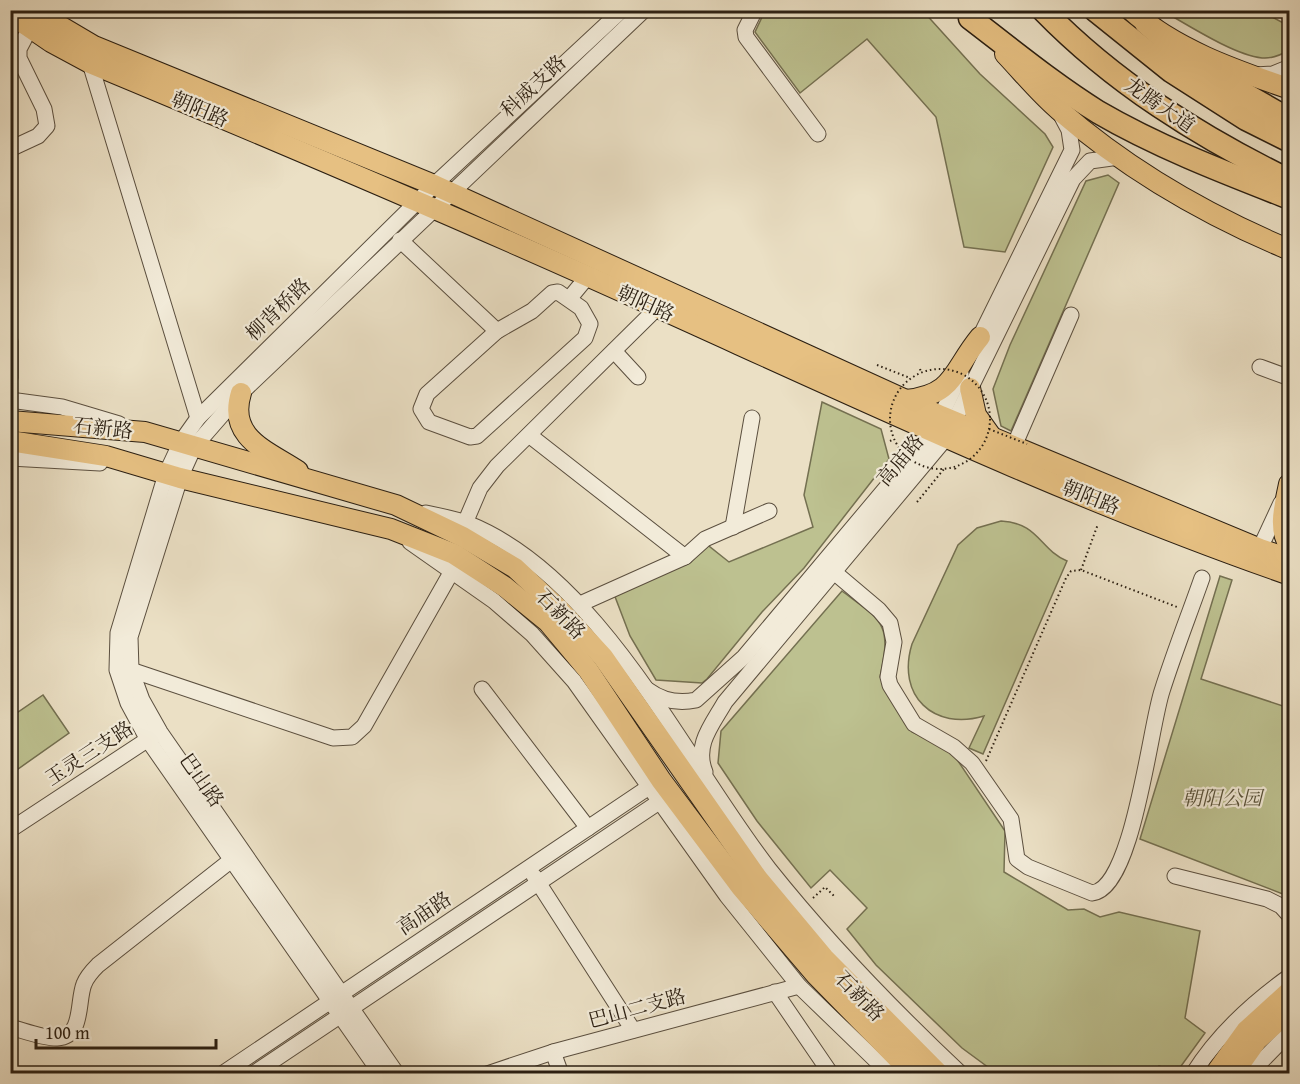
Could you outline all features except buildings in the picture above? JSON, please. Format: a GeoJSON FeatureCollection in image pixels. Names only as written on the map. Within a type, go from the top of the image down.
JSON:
{"type":"FeatureCollection","features":[{"type":"Feature","properties":{"kind":"highway","name":"龙腾大道"},"geometry":{"type":"LineString","coordinates":[[1043,10],[1073,41],[1150,101],[1229,152],[1290,181]]}},
{"type":"Feature","properties":{"kind":"highway","name":"龙腾大道"},"geometry":{"type":"LineString","coordinates":[[1095,10],[1171,71],[1246,119],[1290,141]]}},
{"type":"Feature","properties":{"kind":"highway"},"geometry":{"type":"LineString","coordinates":[[967,14],[1055,84],[1100,113],[1142,134],[1290,198]]}},
{"type":"Feature","properties":{"kind":"highway"},"geometry":{"type":"LineString","coordinates":[[1138,17],[1197,67],[1290,120]]}},
{"type":"Feature","properties":{"kind":"main road","name":"朝阳路"},"geometry":{"type":"LineString","coordinates":[[10,14],[31,19],[442,189],[906,400],[944,427],[990,432],[1021,445],[1257,556],[1290,575]]}},
{"type":"Feature","properties":{"kind":"main road"},"geometry":{"type":"LineString","coordinates":[[967,14],[1058,110],[1119,157],[1183,199],[1290,250]]}},
{"type":"Feature","properties":{"kind":"main road"},"geometry":{"type":"LineString","coordinates":[[1138,17],[1209,58],[1290,89]]}},
{"type":"Feature","properties":{"kind":"main road","name":"朝阳路"},"geometry":{"type":"LineString","coordinates":[[31,19],[90,63],[427,204],[657,308],[1257,556],[1290,559]]}},
{"type":"Feature","properties":{"kind":"main road"},"geometry":{"type":"LineString","coordinates":[[906,400],[922,398],[941,391],[980,337]]}},
{"type":"Feature","properties":{"kind":"main road"},"geometry":{"type":"LineString","coordinates":[[970,388],[976,415],[990,432]]}},
{"type":"Feature","properties":{"kind":"main road"},"geometry":{"type":"LineString","coordinates":[[241,393],[237,405],[238,416],[249,438],[259,448],[312,482]]}},
{"type":"Feature","properties":{"kind":"main road","name":"石新路"},"geometry":{"type":"LineString","coordinates":[[10,420],[145,432],[396,505],[463,537],[515,568],[560,609],[603,657],[758,879],[824,958],[939,1074]]}},
{"type":"Feature","properties":{"kind":"main road","name":"石新路"},"geometry":{"type":"LineString","coordinates":[[10,441],[96,454],[173,476],[391,529],[454,554],[505,587],[548,622],[588,670],[661,780],[741,887],[816,975],[913,1074]]}},
{"type":"Feature","properties":{"kind":"main road"},"geometry":{"type":"LineString","coordinates":[[1289,483],[1282,517],[1284,533],[1290,547]]}},
{"type":"Feature","properties":{"kind":"main road"},"geometry":{"type":"LineString","coordinates":[[1215,1074],[1246,1031],[1290,991]]}},
{"type":"Feature","properties":{"kind":"main road"},"geometry":{"type":"LineString","coordinates":[[1233,1074],[1257,1040],[1290,1010]]}},
{"type":"Feature","properties":{"kind":"street","name":"科威支路"},"geometry":{"type":"LineString","coordinates":[[442,189],[622,10]]}},
{"type":"Feature","properties":{"kind":"street","name":"科威支路"},"geometry":{"type":"LineString","coordinates":[[442,189],[644,10]]}},
{"type":"Feature","properties":{"kind":"street"},"geometry":{"type":"LineString","coordinates":[[755,10],[745,30],[746,37],[818,134]]}},
{"type":"Feature","properties":{"kind":"street"},"geometry":{"type":"LineString","coordinates":[[10,149],[38,136],[47,126],[44,109],[20,57],[19,49],[31,19]]}},
{"type":"Feature","properties":{"kind":"street"},"geometry":{"type":"LineString","coordinates":[[90,63],[198,418]]}},
{"type":"Feature","properties":{"kind":"street"},"geometry":{"type":"LineString","coordinates":[[1251,75],[1267,75],[1290,67]]}},
{"type":"Feature","properties":{"kind":"street","name":"高庙路"},"geometry":{"type":"LineString","coordinates":[[642,686],[667,700],[686,702],[696,700],[744,657],[944,427],[980,337],[1072,150],[1069,130],[1058,110]]}},
{"type":"Feature","properties":{"kind":"street","name":"高庙路"},"geometry":{"type":"LineString","coordinates":[[711,786],[702,765],[701,747],[725,702],[834,572],[944,427],[970,388],[1073,179],[1090,161],[1119,157]]}},
{"type":"Feature","properties":{"kind":"street","name":"柳背桥路"},"geometry":{"type":"LineString","coordinates":[[173,476],[198,418],[442,189]]}},
{"type":"Feature","properties":{"kind":"street","name":"柳背桥路"},"geometry":{"type":"LineString","coordinates":[[188,445],[400,240],[427,204]]}},
{"type":"Feature","properties":{"kind":"street"},"geometry":{"type":"LineString","coordinates":[[400,240],[497,331]]}},
{"type":"Feature","properties":{"kind":"street"},"geometry":{"type":"LineString","coordinates":[[569,299],[588,276]]}},
{"type":"Feature","properties":{"kind":"street"},"geometry":{"type":"LineString","coordinates":[[558,292],[569,299],[581,308],[588,318],[588,335],[477,436],[470,437],[429,422],[422,410],[427,394],[497,331],[532,311],[552,293],[558,292]]}},
{"type":"Feature","properties":{"kind":"street"},"geometry":{"type":"LineString","coordinates":[[465,523],[480,488],[488,476],[657,308]]}},
{"type":"Feature","properties":{"kind":"street"},"geometry":{"type":"LineString","coordinates":[[1021,445],[1071,315]]}},
{"type":"Feature","properties":{"kind":"street"},"geometry":{"type":"LineString","coordinates":[[10,341],[10,378]]}},
{"type":"Feature","properties":{"kind":"street"},"geometry":{"type":"LineString","coordinates":[[614,351],[638,377]]}},
{"type":"Feature","properties":{"kind":"street"},"geometry":{"type":"LineString","coordinates":[[1260,367],[1290,378]]}},
{"type":"Feature","properties":{"kind":"street"},"geometry":{"type":"LineString","coordinates":[[10,400],[62,407],[145,432]]}},
{"type":"Feature","properties":{"kind":"street"},"geometry":{"type":"LineString","coordinates":[[733,527],[752,417]]}},
{"type":"Feature","properties":{"kind":"street"},"geometry":{"type":"LineString","coordinates":[[529,435],[685,557]]}},
{"type":"Feature","properties":{"kind":"street"},"geometry":{"type":"LineString","coordinates":[[10,458],[138,466]]}},
{"type":"Feature","properties":{"kind":"street","name":"巴山路"},"geometry":{"type":"LineString","coordinates":[[154,736],[131,670],[130,637],[173,476]]}},
{"type":"Feature","properties":{"kind":"street","name":"巴山路"},"geometry":{"type":"LineString","coordinates":[[173,476],[118,633],[117,670],[128,703],[154,736],[346,1012],[397,1074]]}},
{"type":"Feature","properties":{"kind":"street"},"geometry":{"type":"LineString","coordinates":[[1257,556],[1289,483]]}},
{"type":"Feature","properties":{"kind":"street"},"geometry":{"type":"LineString","coordinates":[[396,505],[465,523],[525,556],[580,604],[642,686],[768,867],[834,948],[901,1018],[961,1074]]}},
{"type":"Feature","properties":{"kind":"street"},"geometry":{"type":"LineString","coordinates":[[580,604],[685,557],[705,539],[769,511]]}},
{"type":"Feature","properties":{"kind":"street"},"geometry":{"type":"LineString","coordinates":[[391,529],[494,601],[532,634],[574,681],[728,896],[799,986],[890,1074]]}},
{"type":"Feature","properties":{"kind":"street"},"geometry":{"type":"LineString","coordinates":[[131,670],[333,738],[352,737],[364,726],[452,571]]}},
{"type":"Feature","properties":{"kind":"street"},"geometry":{"type":"LineString","coordinates":[[834,572],[879,610],[890,623],[894,642],[888,681],[917,727],[962,752],[980,774],[1011,819],[1015,855],[1020,862],[1087,892],[1097,893],[1106,888],[1113,878],[1137,813],[1159,702],[1202,578]]}},
{"type":"Feature","properties":{"kind":"street"},"geometry":{"type":"LineString","coordinates":[[725,702],[712,708],[707,704],[708,698],[744,657]]}},
{"type":"Feature","properties":{"kind":"street"},"geometry":{"type":"LineString","coordinates":[[482,689],[588,828]]}},
{"type":"Feature","properties":{"kind":"street","name":"玉灵三支路"},"geometry":{"type":"LineString","coordinates":[[10,830],[154,736]]}},
{"type":"Feature","properties":{"kind":"street","name":"高庙路"},"geometry":{"type":"LineString","coordinates":[[222,1074],[649,788]]}},
{"type":"Feature","properties":{"kind":"street","name":"高庙路"},"geometry":{"type":"LineString","coordinates":[[253,1074],[659,802]]}},
{"type":"Feature","properties":{"kind":"street"},"geometry":{"type":"LineString","coordinates":[[10,1027],[56,1038],[67,1036],[74,1029],[78,1018],[84,982],[98,964],[237,855]]}},
{"type":"Feature","properties":{"kind":"street"},"geometry":{"type":"LineString","coordinates":[[529,868],[633,1030]]}},
{"type":"Feature","properties":{"kind":"street"},"geometry":{"type":"LineString","coordinates":[[1175,876],[1267,899],[1281,906],[1290,916]]}},
{"type":"Feature","properties":{"kind":"street"},"geometry":{"type":"LineString","coordinates":[[1193,1074],[1223,1033],[1243,1012],[1290,976]]}},
{"type":"Feature","properties":{"kind":"street","name":"巴山二支路"},"geometry":{"type":"LineString","coordinates":[[487,1074],[553,1052],[799,986]]}},
{"type":"Feature","properties":{"kind":"street"},"geometry":{"type":"LineString","coordinates":[[775,992],[831,1074]]}},
{"type":"Feature","properties":{"kind":"street","name":"巴山路"},"geometry":{"type":"LineString","coordinates":[[346,1012],[381,1074]]}},
{"type":"Feature","properties":{"kind":"street"},"geometry":{"type":"LineString","coordinates":[[1249,1074],[1279,1040],[1290,1032]]}},
{"type":"Feature","properties":{"kind":"street"},"geometry":{"type":"LineString","coordinates":[[553,1052],[561,1074]]}},
{"type":"Feature","properties":{"kind":"path"},"geometry":{"type":"LineString","coordinates":[[877,365],[910,378]]}},
{"type":"Feature","properties":{"kind":"path"},"geometry":{"type":"LineString","coordinates":[[949,370],[969,378],[978,386],[987,402],[990,432],[980,451],[956,469],[920,466],[906,457],[892,440],[890,410],[896,394],[910,378],[920,371],[949,370]]}},
{"type":"Feature","properties":{"kind":"path"},"geometry":{"type":"LineString","coordinates":[[990,432],[1021,445]]}},
{"type":"Feature","properties":{"kind":"path"},"geometry":{"type":"LineString","coordinates":[[917,502],[944,469]]}},
{"type":"Feature","properties":{"kind":"path"},"geometry":{"type":"LineString","coordinates":[[1081,570],[1098,524]]}},
{"type":"Feature","properties":{"kind":"path"},"geometry":{"type":"LineString","coordinates":[[980,774],[1065,578],[1071,571],[1081,570],[1190,612]]}},
{"type":"Feature","properties":{"kind":"path"},"geometry":{"type":"LineString","coordinates":[[813,898],[825,887],[834,896]]}},
{"type":"Feature","properties":{"kind":"green space"},"geometry":{"type":"Polygon","coordinates":[[[765,11],[923,11],[980,74],[1045,134],[1053,147],[1005,252],[964,247],[936,117],[867,39],[800,93],[755,32],[765,11]]]}},
{"type":"Feature","properties":{"kind":"green space"},"geometry":{"type":"Polygon","coordinates":[[[1163,11],[1261,11],[1289,26],[1289,50],[1270,58],[1251,56],[1211,39],[1163,11]]]}},
{"type":"Feature","properties":{"kind":"green space"},"geometry":{"type":"Polygon","coordinates":[[[1108,175],[1119,183],[1011,431],[1001,426],[993,389],[1010,345],[1086,181],[1108,175]]]}},
{"type":"Feature","properties":{"kind":"green space"},"geometry":{"type":"Polygon","coordinates":[[[822,402],[881,429],[889,459],[804,568],[762,612],[707,679],[702,683],[656,680],[630,636],[614,594],[705,543],[729,562],[813,527],[804,495],[822,402]]]}},
{"type":"Feature","properties":{"kind":"green space"},"geometry":{"type":"Polygon","coordinates":[[[1001,521],[1023,526],[1050,550],[1067,561],[983,754],[969,748],[984,716],[966,719],[935,714],[923,705],[915,694],[909,679],[908,663],[912,644],[958,545],[977,528],[1001,521]]]}},
{"type":"Feature","properties":{"kind":"green space","name":"朝阳公园"},"geometry":{"type":"Polygon","coordinates":[[[1220,576],[1232,580],[1201,679],[1289,708],[1289,902],[1283,894],[1140,839],[1220,576]]]}},
{"type":"Feature","properties":{"kind":"green space"},"geometry":{"type":"Polygon","coordinates":[[[842,591],[867,610],[881,625],[885,645],[880,677],[912,732],[942,745],[954,755],[1005,831],[1004,872],[1068,910],[1084,909],[1100,917],[1119,912],[1200,931],[1185,1018],[1205,1033],[1176,1073],[1159,1066],[1154,1074],[996,1073],[962,1048],[876,965],[847,929],[867,908],[830,870],[811,888],[757,821],[718,763],[721,731],[842,591]]]}},
{"type":"Feature","properties":{"kind":"green space"},"geometry":{"type":"Polygon","coordinates":[[[43,695],[69,733],[11,774],[11,717],[43,695]]]}}]}
